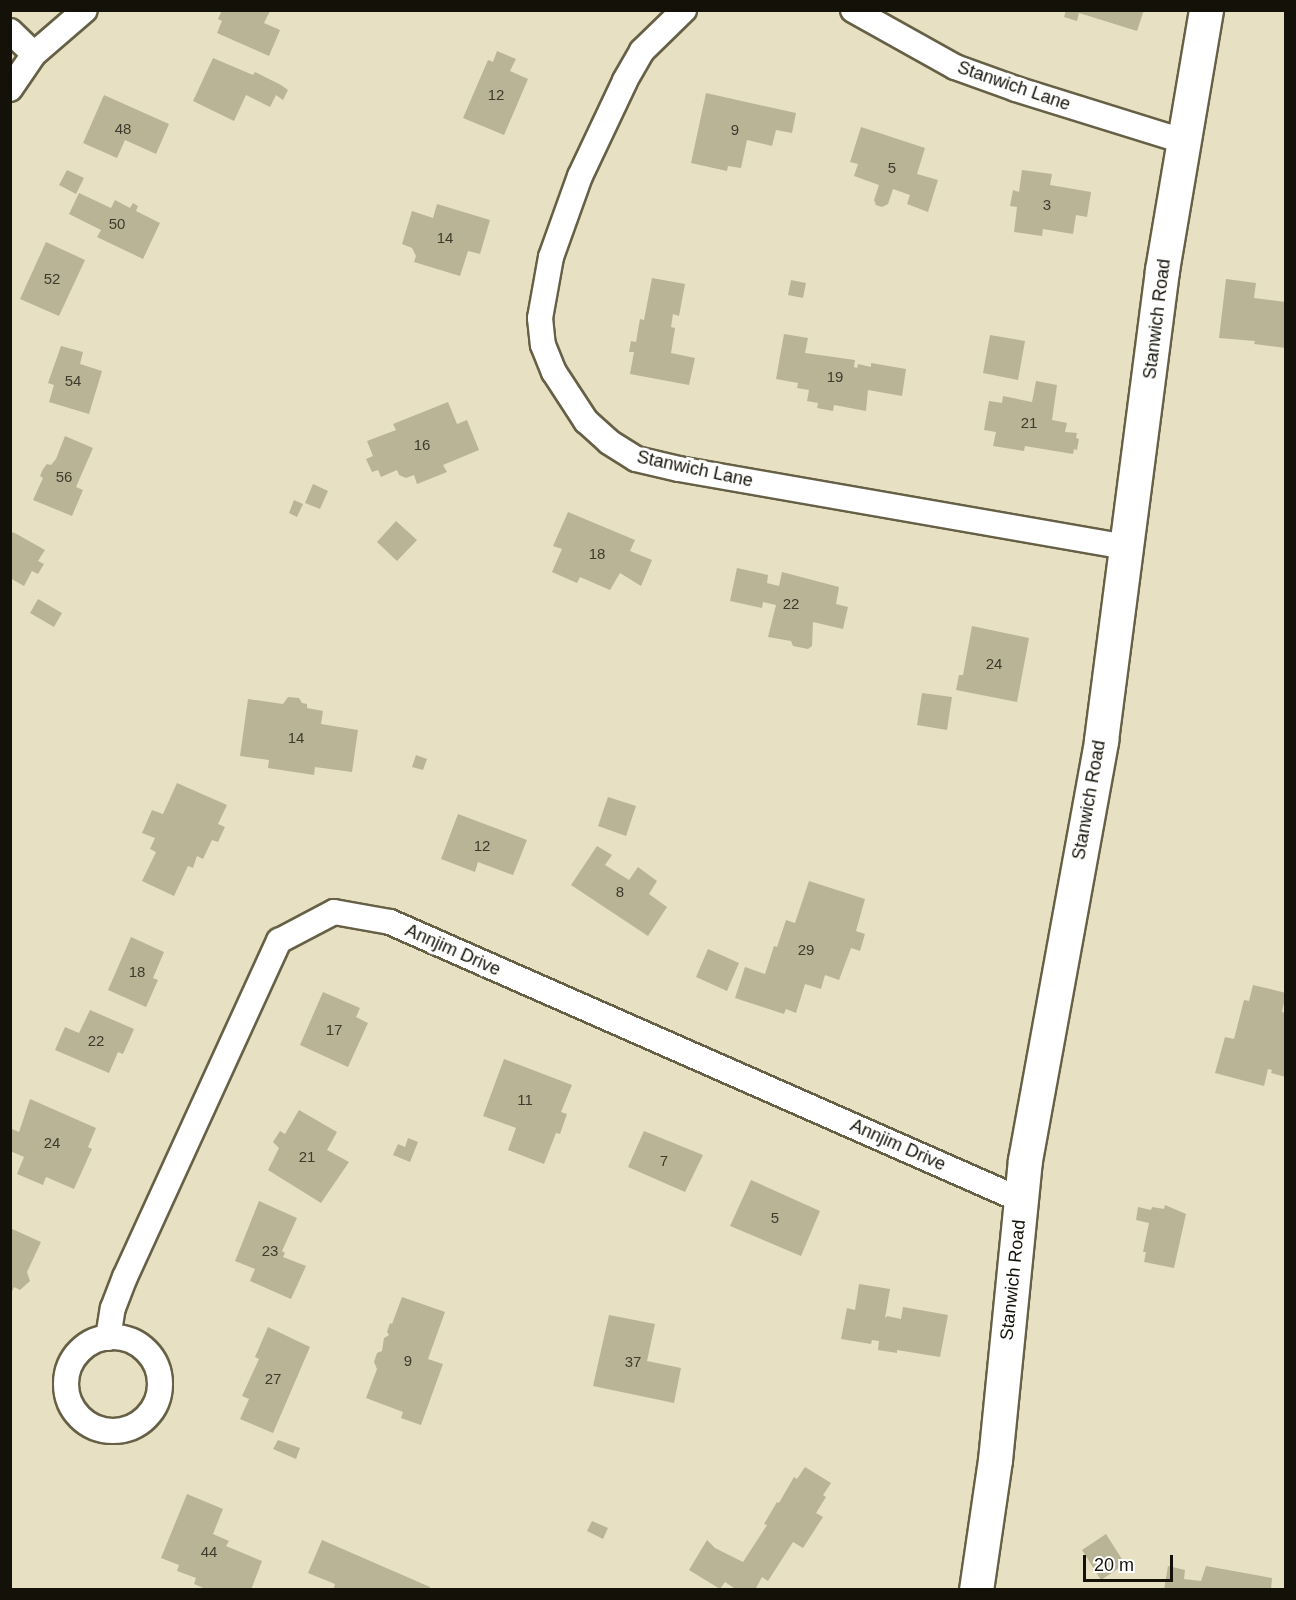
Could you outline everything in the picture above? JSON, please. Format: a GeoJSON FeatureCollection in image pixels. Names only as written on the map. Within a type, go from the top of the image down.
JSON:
{"type":"FeatureCollection","features":[{"type":"Feature","properties":{"kind":"street"},"geometry":{"type":"LineString","coordinates":[[10,89],[34,54],[85,10]]}},
{"type":"Feature","properties":{"kind":"street","name":"Stanwich Lane"},"geometry":{"type":"LineString","coordinates":[[684,10],[642,51],[625,81],[580,176],[551,257],[540,318],[543,345],[554,372],[586,421],[609,442],[636,459],[679,469],[1128,547]]}},
{"type":"Feature","properties":{"kind":"street","name":"Stanwich Lane"},"geometry":{"type":"LineString","coordinates":[[854,10],[955,67],[1016,89],[1183,141]]}},
{"type":"Feature","properties":{"kind":"street","name":"Stanwich Road"},"geometry":{"type":"LineString","coordinates":[[976,1590],[995,1461],[1025,1160],[1101,740],[1128,547],[1162,270],[1206,10]]}},
{"type":"Feature","properties":{"kind":"street"},"geometry":{"type":"LineString","coordinates":[[10,31],[34,54]]}},
{"type":"Feature","properties":{"kind":"street","name":"Annjim Drive"},"geometry":{"type":"LineString","coordinates":[[108,1338],[114,1308],[125,1277],[279,941],[334,912],[390,922],[1021,1200]]}},
{"type":"Feature","properties":{"kind":"building"},"geometry":{"type":"Polygon","coordinates":[[[222,10],[270,11],[264,23],[280,30],[269,56],[217,33],[222,21],[218,19],[222,10]]]}},
{"type":"Feature","properties":{"kind":"building"},"geometry":{"type":"Polygon","coordinates":[[[1066,10],[1144,10],[1137,31],[1079,13],[1077,21],[1064,17],[1066,10]]]}},
{"type":"Feature","properties":{"kind":"building"},"geometry":{"type":"Polygon","coordinates":[[[497,51],[516,59],[510,71],[528,79],[504,135],[463,118],[488,60],[493,62],[497,51]]]}},
{"type":"Feature","properties":{"kind":"building"},"geometry":{"type":"Polygon","coordinates":[[[213,58],[253,75],[255,72],[281,85],[288,90],[283,100],[276,95],[270,107],[246,95],[234,121],[193,101],[213,58]]]}},
{"type":"Feature","properties":{"kind":"building"},"geometry":{"type":"Polygon","coordinates":[[[706,93],[796,113],[792,133],[776,130],[772,146],[747,140],[741,168],[728,166],[727,171],[691,163],[706,93]]]}},
{"type":"Feature","properties":{"kind":"building"},"geometry":{"type":"Polygon","coordinates":[[[104,95],[169,124],[156,154],[125,140],[117,158],[83,143],[104,95]]]}},
{"type":"Feature","properties":{"kind":"building"},"geometry":{"type":"Polygon","coordinates":[[[861,127],[925,148],[917,174],[938,180],[928,212],[907,204],[910,195],[893,189],[888,204],[882,207],[876,205],[874,200],[879,185],[854,176],[858,164],[850,162],[861,127]]]}},
{"type":"Feature","properties":{"kind":"building"},"geometry":{"type":"Polygon","coordinates":[[[67,170],[84,178],[76,194],[59,185],[67,170]]]}},
{"type":"Feature","properties":{"kind":"building"},"geometry":{"type":"Polygon","coordinates":[[[1022,170],[1052,174],[1050,185],[1091,192],[1087,217],[1076,215],[1073,234],[1043,229],[1042,236],[1014,232],[1017,207],[1010,206],[1013,190],[1019,192],[1022,170]]]}},
{"type":"Feature","properties":{"kind":"building"},"geometry":{"type":"Polygon","coordinates":[[[79,193],[111,208],[115,200],[130,208],[133,203],[138,206],[136,211],[160,223],[143,259],[97,237],[101,230],[69,214],[79,193]]]}},
{"type":"Feature","properties":{"kind":"building"},"geometry":{"type":"Polygon","coordinates":[[[437,204],[490,220],[480,254],[468,251],[460,276],[414,262],[416,256],[412,248],[402,244],[412,211],[433,218],[437,204]]]}},
{"type":"Feature","properties":{"kind":"building"},"geometry":{"type":"Polygon","coordinates":[[[46,242],[85,260],[59,316],[20,299],[46,242]]]}},
{"type":"Feature","properties":{"kind":"building"},"geometry":{"type":"Polygon","coordinates":[[[652,278],[685,284],[679,316],[673,314],[671,327],[675,328],[671,353],[695,358],[689,385],[630,374],[634,352],[629,352],[631,341],[636,342],[640,319],[644,320],[652,278]]]}},
{"type":"Feature","properties":{"kind":"building"},"geometry":{"type":"Polygon","coordinates":[[[1226,279],[1256,283],[1254,298],[1286,302],[1286,348],[1254,344],[1255,341],[1219,338],[1226,279]]]}},
{"type":"Feature","properties":{"kind":"building"},"geometry":{"type":"Polygon","coordinates":[[[791,280],[806,283],[803,298],[788,295],[791,280]]]}},
{"type":"Feature","properties":{"kind":"building"},"geometry":{"type":"Polygon","coordinates":[[[784,334],[808,338],[805,353],[855,360],[854,367],[857,368],[858,364],[871,367],[871,363],[906,369],[902,396],[868,390],[866,411],[834,405],[833,411],[817,408],[818,403],[807,401],[809,390],[797,388],[798,383],[776,379],[784,334]]]}},
{"type":"Feature","properties":{"kind":"building"},"geometry":{"type":"Polygon","coordinates":[[[990,335],[1025,341],[1018,380],[983,373],[990,335]]]}},
{"type":"Feature","properties":{"kind":"building"},"geometry":{"type":"Polygon","coordinates":[[[61,346],[83,352],[80,364],[102,371],[89,414],[49,402],[54,385],[48,383],[61,346]]]}},
{"type":"Feature","properties":{"kind":"building"},"geometry":{"type":"Polygon","coordinates":[[[1036,381],[1057,385],[1052,420],[1067,423],[1065,432],[1077,433],[1076,438],[1079,439],[1077,450],[1074,449],[1073,454],[1025,446],[1024,451],[993,446],[996,432],[984,430],[989,401],[1002,403],[1003,396],[1032,402],[1036,381]]]}},
{"type":"Feature","properties":{"kind":"building"},"geometry":{"type":"Polygon","coordinates":[[[448,402],[457,424],[467,420],[479,450],[443,465],[447,472],[417,484],[414,475],[406,478],[399,475],[397,470],[381,477],[378,470],[372,472],[366,459],[373,456],[367,441],[396,430],[393,424],[448,402]]]}},
{"type":"Feature","properties":{"kind":"building"},"geometry":{"type":"Polygon","coordinates":[[[65,436],[93,448],[76,487],[83,490],[72,516],[33,500],[43,478],[40,476],[43,469],[56,459],[65,436]]]}},
{"type":"Feature","properties":{"kind":"building"},"geometry":{"type":"Polygon","coordinates":[[[313,484],[328,491],[320,509],[305,503],[313,484]]]}},
{"type":"Feature","properties":{"kind":"building"},"geometry":{"type":"Polygon","coordinates":[[[294,500],[303,504],[297,517],[289,513],[294,500]]]}},
{"type":"Feature","properties":{"kind":"building"},"geometry":{"type":"Polygon","coordinates":[[[568,512],[635,540],[630,551],[652,560],[641,586],[620,573],[610,590],[580,577],[577,583],[552,572],[562,549],[553,546],[568,512]]]}},
{"type":"Feature","properties":{"kind":"building"},"geometry":{"type":"Polygon","coordinates":[[[396,521],[417,540],[397,561],[377,542],[396,521]]]}},
{"type":"Feature","properties":{"kind":"building"},"geometry":{"type":"Polygon","coordinates":[[[13,532],[45,550],[38,561],[44,564],[38,574],[32,571],[24,586],[10,578],[10,536],[13,532]]]}},
{"type":"Feature","properties":{"kind":"building"},"geometry":{"type":"Polygon","coordinates":[[[737,568],[768,575],[767,583],[779,586],[782,572],[839,587],[836,604],[848,607],[843,629],[813,622],[812,646],[808,649],[793,646],[791,641],[768,637],[776,605],[763,602],[762,608],[730,601],[737,568]]]}},
{"type":"Feature","properties":{"kind":"building"},"geometry":{"type":"Polygon","coordinates":[[[38,599],[62,613],[54,627],[30,613],[38,599]]]}},
{"type":"Feature","properties":{"kind":"building"},"geometry":{"type":"Polygon","coordinates":[[[972,626],[1029,638],[1017,702],[956,690],[959,675],[963,675],[972,626]]]}},
{"type":"Feature","properties":{"kind":"building"},"geometry":{"type":"Polygon","coordinates":[[[922,693],[952,697],[947,730],[917,725],[922,693]]]}},
{"type":"Feature","properties":{"kind":"building"},"geometry":{"type":"Polygon","coordinates":[[[288,697],[299,698],[302,703],[307,704],[307,708],[323,711],[321,724],[358,730],[352,772],[315,767],[314,775],[268,768],[269,760],[240,756],[248,699],[283,704],[288,697]]]}},
{"type":"Feature","properties":{"kind":"building"},"geometry":{"type":"Polygon","coordinates":[[[416,755],[427,759],[423,770],[412,767],[416,755]]]}},
{"type":"Feature","properties":{"kind":"building"},"geometry":{"type":"Polygon","coordinates":[[[177,783],[227,805],[218,824],[225,827],[218,842],[212,840],[203,859],[197,856],[193,868],[188,866],[174,896],[142,881],[156,852],[150,849],[155,838],[142,833],[152,810],[163,814],[177,783]]]}},
{"type":"Feature","properties":{"kind":"building"},"geometry":{"type":"Polygon","coordinates":[[[608,797],[636,806],[626,836],[598,826],[608,797]]]}},
{"type":"Feature","properties":{"kind":"building"},"geometry":{"type":"Polygon","coordinates":[[[458,814],[527,840],[513,875],[478,862],[475,872],[441,859],[458,814]]]}},
{"type":"Feature","properties":{"kind":"building"},"geometry":{"type":"Polygon","coordinates":[[[597,846],[612,855],[605,865],[629,880],[638,867],[657,881],[649,894],[667,907],[648,936],[571,885],[597,846]]]}},
{"type":"Feature","properties":{"kind":"building"},"geometry":{"type":"Polygon","coordinates":[[[809,881],[865,899],[856,931],[865,934],[860,951],[851,948],[839,980],[825,975],[821,989],[805,984],[796,1013],[786,1009],[784,1014],[735,998],[745,967],[765,974],[786,920],[795,923],[809,881]]]}},
{"type":"Feature","properties":{"kind":"building"},"geometry":{"type":"Polygon","coordinates":[[[131,937],[164,952],[153,978],[158,980],[146,1007],[108,990],[131,937]]]}},
{"type":"Feature","properties":{"kind":"building"},"geometry":{"type":"Polygon","coordinates":[[[708,949],[739,963],[727,991],[696,977],[708,949]]]}},
{"type":"Feature","properties":{"kind":"building"},"geometry":{"type":"Polygon","coordinates":[[[1253,985],[1286,993],[1282,1012],[1286,1013],[1286,1077],[1271,1073],[1272,1070],[1268,1069],[1264,1086],[1215,1073],[1225,1037],[1234,1039],[1244,1000],[1249,1001],[1253,985]]]}},
{"type":"Feature","properties":{"kind":"building"},"geometry":{"type":"Polygon","coordinates":[[[323,992],[360,1008],[356,1017],[368,1023],[348,1067],[300,1045],[323,992]]]}},
{"type":"Feature","properties":{"kind":"building"},"geometry":{"type":"Polygon","coordinates":[[[90,1010],[134,1029],[123,1054],[118,1052],[109,1073],[55,1050],[65,1027],[79,1033],[90,1010]]]}},
{"type":"Feature","properties":{"kind":"building"},"geometry":{"type":"Polygon","coordinates":[[[504,1059],[572,1085],[561,1112],[567,1114],[560,1134],[556,1133],[544,1164],[508,1150],[516,1128],[483,1116],[504,1059]]]}},
{"type":"Feature","properties":{"kind":"building"},"geometry":{"type":"Polygon","coordinates":[[[30,1099],[96,1128],[88,1147],[92,1149],[74,1189],[46,1177],[43,1185],[17,1174],[24,1157],[10,1151],[10,1132],[12,1129],[19,1132],[30,1099]]]}},
{"type":"Feature","properties":{"kind":"building"},"geometry":{"type":"Polygon","coordinates":[[[299,1110],[337,1132],[327,1150],[349,1162],[321,1203],[268,1170],[279,1148],[273,1142],[280,1131],[285,1134],[299,1110]]]}},
{"type":"Feature","properties":{"kind":"building"},"geometry":{"type":"Polygon","coordinates":[[[644,1131],[703,1155],[685,1192],[628,1167],[644,1131]]]}},
{"type":"Feature","properties":{"kind":"building"},"geometry":{"type":"Polygon","coordinates":[[[408,1138],[418,1142],[410,1162],[393,1155],[398,1144],[405,1147],[408,1138]]]}},
{"type":"Feature","properties":{"kind":"building"},"geometry":{"type":"Polygon","coordinates":[[[751,1180],[820,1211],[801,1256],[730,1226],[751,1180]]]}},
{"type":"Feature","properties":{"kind":"building"},"geometry":{"type":"Polygon","coordinates":[[[259,1201],[297,1218],[282,1251],[285,1253],[283,1257],[306,1266],[291,1299],[250,1281],[255,1269],[235,1261],[259,1201]]]}},
{"type":"Feature","properties":{"kind":"building"},"geometry":{"type":"Polygon","coordinates":[[[1165,1205],[1186,1214],[1174,1268],[1144,1262],[1146,1252],[1143,1252],[1149,1223],[1136,1220],[1138,1207],[1151,1210],[1152,1207],[1164,1209],[1165,1205]]]}},
{"type":"Feature","properties":{"kind":"building"},"geometry":{"type":"Polygon","coordinates":[[[10,1228],[41,1242],[27,1272],[30,1281],[20,1290],[14,1287],[10,1296],[10,1228]]]}},
{"type":"Feature","properties":{"kind":"building"},"geometry":{"type":"Polygon","coordinates":[[[859,1284],[890,1289],[885,1318],[887,1316],[901,1319],[903,1307],[948,1315],[940,1357],[897,1350],[897,1353],[878,1350],[879,1341],[872,1340],[871,1344],[841,1339],[847,1308],[855,1310],[859,1284]]]}},
{"type":"Feature","properties":{"kind":"building"},"geometry":{"type":"Polygon","coordinates":[[[402,1297],[445,1312],[428,1359],[443,1364],[421,1425],[401,1418],[403,1412],[366,1398],[377,1369],[374,1362],[377,1353],[382,1351],[384,1338],[389,1335],[387,1332],[390,1323],[392,1324],[402,1297]]]}},
{"type":"Feature","properties":{"kind":"building"},"geometry":{"type":"Polygon","coordinates":[[[609,1315],[655,1324],[647,1361],[681,1368],[674,1403],[593,1386],[609,1315]]]}},
{"type":"Feature","properties":{"kind":"building"},"geometry":{"type":"Polygon","coordinates":[[[268,1327],[310,1347],[273,1433],[240,1419],[249,1399],[242,1396],[259,1359],[255,1357],[268,1327]]]}},
{"type":"Feature","properties":{"kind":"building"},"geometry":{"type":"Polygon","coordinates":[[[278,1440],[300,1448],[296,1459],[273,1449],[278,1440]]]}},
{"type":"Feature","properties":{"kind":"building"},"geometry":{"type":"Polygon","coordinates":[[[805,1467],[831,1483],[816,1513],[823,1517],[803,1548],[793,1542],[768,1581],[762,1577],[755,1590],[737,1590],[725,1582],[720,1589],[689,1570],[707,1540],[715,1548],[743,1562],[767,1525],[764,1524],[777,1502],[779,1503],[794,1477],[797,1479],[805,1467]]]}},
{"type":"Feature","properties":{"kind":"building"},"geometry":{"type":"Polygon","coordinates":[[[187,1494],[223,1509],[213,1534],[229,1541],[226,1546],[262,1561],[251,1590],[208,1590],[194,1584],[196,1578],[177,1571],[179,1565],[161,1558],[187,1494]]]}},
{"type":"Feature","properties":{"kind":"building"},"geometry":{"type":"Polygon","coordinates":[[[592,1521],[608,1528],[603,1539],[587,1531],[592,1521]]]}},
{"type":"Feature","properties":{"kind":"building"},"geometry":{"type":"Polygon","coordinates":[[[1106,1534],[1125,1564],[1101,1580],[1082,1550],[1106,1534]]]}},
{"type":"Feature","properties":{"kind":"building"},"geometry":{"type":"Polygon","coordinates":[[[322,1540],[430,1587],[429,1590],[333,1590],[335,1584],[308,1573],[322,1540]]]}},
{"type":"Feature","properties":{"kind":"building"},"geometry":{"type":"Polygon","coordinates":[[[1168,1566],[1185,1570],[1184,1579],[1201,1581],[1206,1566],[1272,1578],[1271,1590],[1164,1590],[1168,1566]]]}}]}
